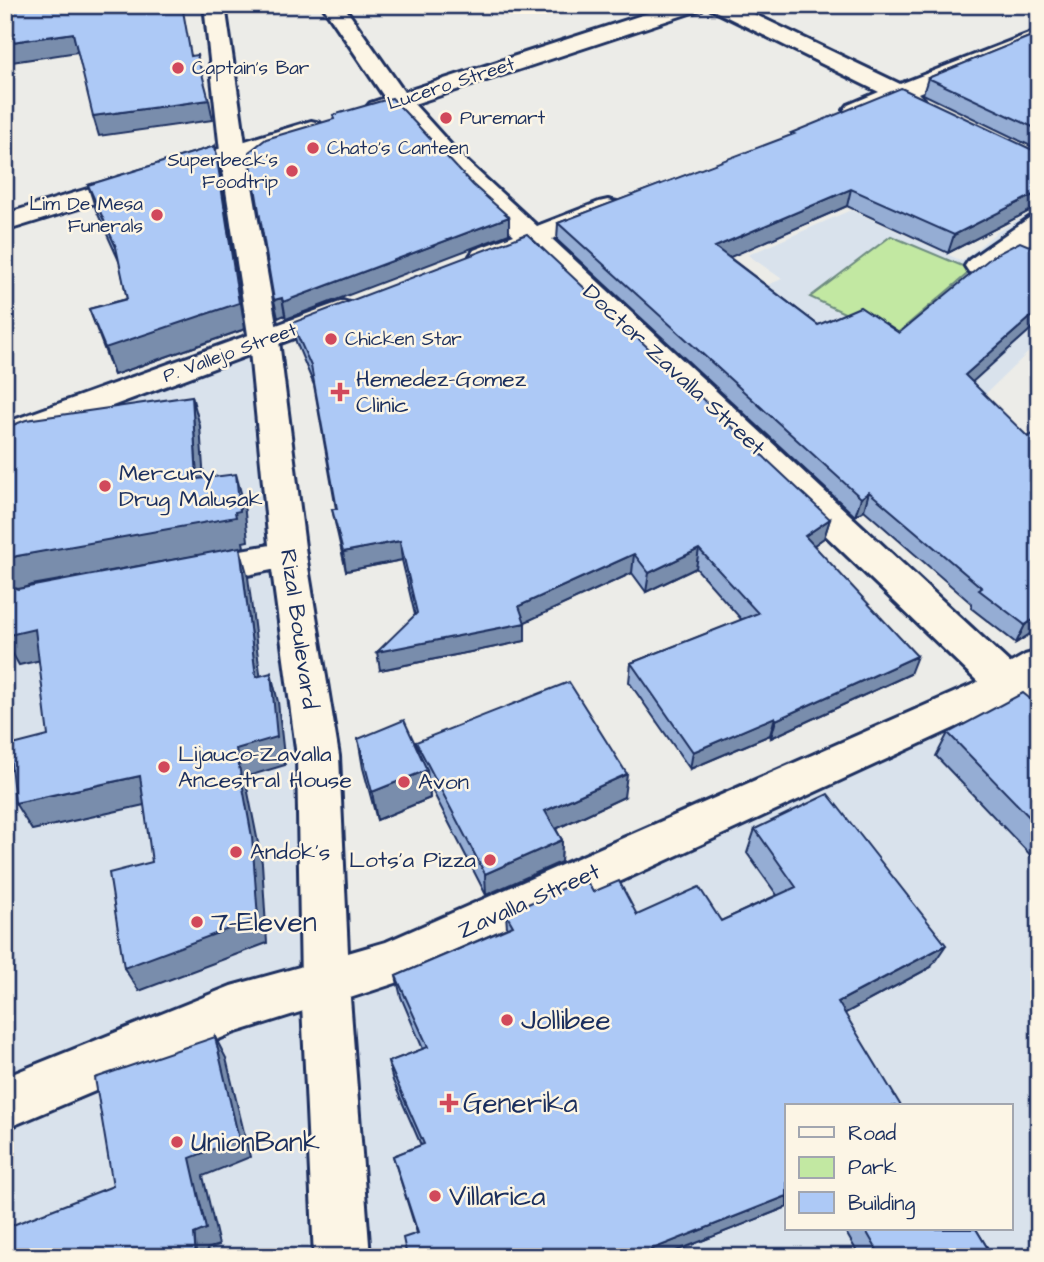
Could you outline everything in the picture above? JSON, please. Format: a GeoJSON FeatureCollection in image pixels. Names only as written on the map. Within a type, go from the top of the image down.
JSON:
{"type":"FeatureCollection","features":[{"type":"Feature","properties":{"kind":"street","name":"Rizal Boulevard"},"geometry":{"type":"LineString","coordinates":[[214,5],[233,151],[264,341],[288,555],[318,756],[326,983],[342,1257]]}},
{"type":"Feature","properties":{"kind":"street","name":"Doctor Zavalla Street"},"geometry":{"type":"LineString","coordinates":[[332,5],[399,102],[452,161],[533,237],[1024,676],[1039,715]]}},
{"type":"Feature","properties":{"kind":"street","name":"Lucero Street"},"geometry":{"type":"LineString","coordinates":[[361,113],[695,5]]}},
{"type":"Feature","properties":{"kind":"street"},"geometry":{"type":"LineString","coordinates":[[719,5],[933,109]]}},
{"type":"Feature","properties":{"kind":"street"},"geometry":{"type":"LineString","coordinates":[[836,118],[1039,36]]}},
{"type":"Feature","properties":{"kind":"street"},"geometry":{"type":"LineString","coordinates":[[5,223],[335,121]]}},
{"type":"Feature","properties":{"kind":"street"},"geometry":{"type":"LineString","coordinates":[[458,266],[635,198]]}},
{"type":"Feature","properties":{"kind":"street"},"geometry":{"type":"LineString","coordinates":[[979,266],[1039,224]]}},
{"type":"Feature","properties":{"kind":"street","name":"P. Vallejo Street"},"geometry":{"type":"LineString","coordinates":[[5,435],[370,300]]}},
{"type":"Feature","properties":{"kind":"street"},"geometry":{"type":"LineString","coordinates":[[163,578],[288,555]]}},
{"type":"Feature","properties":{"kind":"street","name":"Zavalla Street"},"geometry":{"type":"LineString","coordinates":[[5,1104],[231,1010],[391,963],[1024,676]]}},
{"type":"Feature","properties":{"kind":"shaded area"},"geometry":{"type":"Polygon","coordinates":[[[1039,208],[1039,342],[972,407],[814,343],[748,293],[782,279],[748,255],[851,210],[962,261],[997,232],[1039,208]]]}},
{"type":"Feature","properties":{"kind":"shaded area"},"geometry":{"type":"Polygon","coordinates":[[[264,341],[325,982],[1009,685],[1039,715],[1039,1257],[5,1257],[5,435],[264,341]]]}},
{"type":"Feature","properties":{"kind":"green space"},"geometry":{"type":"Polygon","coordinates":[[[891,236],[972,270],[894,336],[810,297],[891,236]]]}},
{"type":"Feature","properties":{"kind":"building"},"geometry":{"type":"Polygon","coordinates":[[[5,5],[182,5],[191,56],[197,55],[209,100],[93,116],[73,33],[5,43],[5,5]]]}},
{"type":"Feature","properties":{"kind":"building"},"geometry":{"type":"Polygon","coordinates":[[[1039,33],[1039,130],[928,78],[1039,33]]]}},
{"type":"Feature","properties":{"kind":"building"},"geometry":{"type":"Polygon","coordinates":[[[901,88],[1039,153],[1039,192],[954,235],[851,189],[715,247],[818,325],[860,307],[899,333],[993,256],[1020,242],[1039,250],[1039,310],[965,375],[1028,437],[1039,430],[1039,616],[1025,625],[979,590],[982,588],[869,492],[861,498],[558,223],[794,134],[791,133],[901,88]]]}},
{"type":"Feature","properties":{"kind":"building"},"geometry":{"type":"Polygon","coordinates":[[[392,98],[473,185],[509,217],[283,302],[282,298],[274,300],[249,152],[266,139],[392,98]]]}},
{"type":"Feature","properties":{"kind":"building"},"geometry":{"type":"Polygon","coordinates":[[[215,146],[239,303],[105,348],[89,309],[127,299],[116,247],[88,185],[215,146]]]}},
{"type":"Feature","properties":{"kind":"building"},"geometry":{"type":"Polygon","coordinates":[[[527,234],[830,519],[805,536],[917,656],[776,720],[775,717],[693,752],[631,663],[758,613],[699,549],[649,573],[634,554],[519,606],[525,623],[377,652],[417,613],[400,541],[343,552],[332,509],[337,509],[311,366],[292,323],[527,234]]]}},
{"type":"Feature","properties":{"kind":"building","name":"Mercury Drug Malusak"},"geometry":{"type":"Polygon","coordinates":[[[192,396],[197,479],[236,474],[240,511],[235,512],[236,517],[5,560],[5,428],[26,420],[192,396]]]}},
{"type":"Feature","properties":{"kind":"building"},"geometry":{"type":"Polygon","coordinates":[[[240,547],[256,677],[271,673],[277,737],[236,749],[252,837],[258,918],[124,968],[109,873],[152,862],[140,776],[15,803],[9,746],[48,736],[35,629],[5,636],[5,585],[18,589],[240,547]]]}},
{"type":"Feature","properties":{"kind":"building"},"geometry":{"type":"Polygon","coordinates":[[[569,682],[627,774],[545,811],[562,840],[485,874],[416,742],[569,682]]]}},
{"type":"Feature","properties":{"kind":"building"},"geometry":{"type":"Polygon","coordinates":[[[1023,693],[1039,706],[1039,827],[948,733],[1023,693]]]}},
{"type":"Feature","properties":{"kind":"building"},"geometry":{"type":"Polygon","coordinates":[[[404,720],[427,770],[372,792],[358,739],[404,720]]]}},
{"type":"Feature","properties":{"kind":"building"},"geometry":{"type":"Polygon","coordinates":[[[828,794],[946,945],[838,1002],[900,1104],[785,1104],[785,1197],[650,1250],[652,1257],[407,1257],[403,1238],[418,1233],[393,1156],[424,1144],[388,1062],[428,1047],[396,976],[513,926],[506,914],[585,878],[593,892],[619,881],[637,915],[699,887],[721,921],[796,887],[755,829],[828,794]]]}},
{"type":"Feature","properties":{"kind":"building"},"geometry":{"type":"Polygon","coordinates":[[[215,1037],[239,1139],[190,1158],[206,1229],[194,1234],[196,1257],[5,1257],[5,1228],[113,1186],[95,1078],[215,1037]]]}},
{"type":"Feature","properties":{"kind":"building"},"geometry":{"type":"Polygon","coordinates":[[[866,1230],[977,1230],[993,1257],[881,1257],[866,1230]]]}},
{"type":"Feature","properties":{"kind":"place","name":"Captain's Bar"},"geometry":{"type":"Point","coordinates":[178,68]}},
{"type":"Feature","properties":{"kind":"place","name":"Puremart"},"geometry":{"type":"Point","coordinates":[446,118]}},
{"type":"Feature","properties":{"kind":"place","name":"Chato's Canteen"},"geometry":{"type":"Point","coordinates":[313,148]}},
{"type":"Feature","properties":{"kind":"place","name":"Superbeck's Foodtrip"},"geometry":{"type":"Point","coordinates":[292,171]}},
{"type":"Feature","properties":{"kind":"place","name":"Lim De Mesa Funerals"},"geometry":{"type":"Point","coordinates":[157,215]}},
{"type":"Feature","properties":{"kind":"place","name":"Chicken Star"},"geometry":{"type":"Point","coordinates":[331,339]}},
{"type":"Feature","properties":{"kind":"place","name":"Hemedez-Gomez Clinic"},"geometry":{"type":"Point","coordinates":[340,392]}},
{"type":"Feature","properties":{"kind":"place","name":"Mercury Drug Malusak"},"geometry":{"type":"Point","coordinates":[105,486]}},
{"type":"Feature","properties":{"kind":"place","name":"Lijauco-Zavalla Ancestral House"},"geometry":{"type":"Point","coordinates":[164,767]}},
{"type":"Feature","properties":{"kind":"place","name":"Avon"},"geometry":{"type":"Point","coordinates":[404,782]}},
{"type":"Feature","properties":{"kind":"place","name":"Andok's"},"geometry":{"type":"Point","coordinates":[236,852]}},
{"type":"Feature","properties":{"kind":"place","name":"Lots'a Pizza"},"geometry":{"type":"Point","coordinates":[490,860]}},
{"type":"Feature","properties":{"kind":"place","name":"7-Eleven"},"geometry":{"type":"Point","coordinates":[197,922]}},
{"type":"Feature","properties":{"kind":"place","name":"Jollibee"},"geometry":{"type":"Point","coordinates":[507,1020]}},
{"type":"Feature","properties":{"kind":"place","name":"Generika"},"geometry":{"type":"Point","coordinates":[449,1103]}},
{"type":"Feature","properties":{"kind":"place","name":"UnionBank"},"geometry":{"type":"Point","coordinates":[177,1142]}},
{"type":"Feature","properties":{"kind":"place","name":"Villarica"},"geometry":{"type":"Point","coordinates":[435,1196]}}]}
